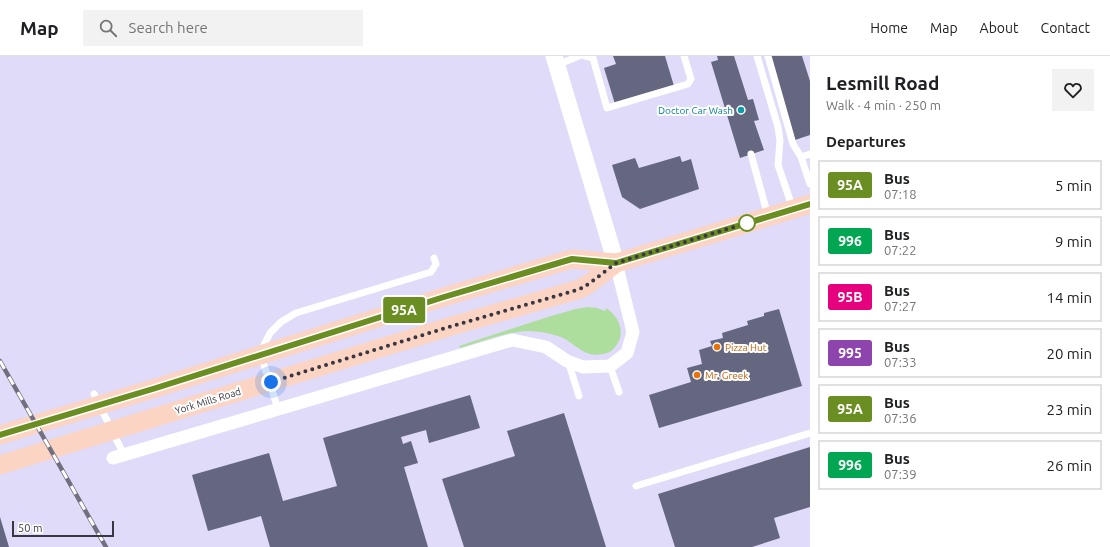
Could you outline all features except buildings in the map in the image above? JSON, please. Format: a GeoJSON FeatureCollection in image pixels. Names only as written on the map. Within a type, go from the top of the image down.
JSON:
{"type":"FeatureCollection","features":[{"type":"Feature","properties":{"kind":"main road","name":"York Mills Road"},"geometry":{"type":"LineString","coordinates":[[1,461],[580,289],[616,263],[802,207]]}},
{"type":"Feature","properties":{"kind":"main road","name":"York Mills Road"},"geometry":{"type":"LineString","coordinates":[[0,435],[156,388],[444,297],[572,259],[616,263]]}},
{"type":"Feature","properties":{"kind":"street"},"geometry":{"type":"LineString","coordinates":[[118,456],[512,340],[546,347],[568,361],[583,367],[610,366],[627,353],[633,332],[616,263],[555,61]]}},
{"type":"Feature","properties":{"kind":"lane"},"geometry":{"type":"LineString","coordinates":[[555,61],[579,56]]}},
{"type":"Feature","properties":{"kind":"lane"},"geometry":{"type":"LineString","coordinates":[[593,57],[608,108],[688,84],[691,79],[684,56]]}},
{"type":"Feature","properties":{"kind":"lane"},"geometry":{"type":"LineString","coordinates":[[757,56],[778,127],[780,141],[778,165],[802,207]]}},
{"type":"Feature","properties":{"kind":"lane"},"geometry":{"type":"LineString","coordinates":[[768,56],[793,144],[800,157],[810,184]]}},
{"type":"Feature","properties":{"kind":"lane"},"geometry":{"type":"LineString","coordinates":[[751,154],[768,216]]}},
{"type":"Feature","properties":{"kind":"lane"},"geometry":{"type":"LineString","coordinates":[[800,157],[810,154]]}},
{"type":"Feature","properties":{"kind":"lane"},"geometry":{"type":"LineString","coordinates":[[278,409],[263,362],[263,347],[270,333],[281,322],[296,313],[432,272],[436,264],[434,258]]}},
{"type":"Feature","properties":{"kind":"lane"},"geometry":{"type":"LineString","coordinates":[[568,361],[579,396]]}},
{"type":"Feature","properties":{"kind":"lane"},"geometry":{"type":"LineString","coordinates":[[610,366],[619,392]]}},
{"type":"Feature","properties":{"kind":"lane"},"geometry":{"type":"LineString","coordinates":[[94,394],[118,456]]}},
{"type":"Feature","properties":{"kind":"lane"},"geometry":{"type":"LineString","coordinates":[[636,486],[810,433]]}},
{"type":"Feature","properties":{"kind":"green space"},"geometry":{"type":"Polygon","coordinates":[[[588,307],[605,311],[606,308],[617,318],[621,330],[620,338],[615,347],[608,353],[596,355],[590,354],[561,337],[544,332],[532,331],[511,333],[460,348],[459,346],[551,316],[588,307]]]}},
{"type":"Feature","properties":{"kind":"railway"},"geometry":{"type":"LineString","coordinates":[[0,361],[106,547]]}},
{"type":"Feature","properties":{"kind":"bus line","name":"95A"},"geometry":{"type":"LineString","coordinates":[[0,435],[156,388],[444,297],[572,259],[616,263],[810,204]]}},
{"type":"Feature","properties":{"kind":"place","name":"Doctor Car Wash"},"geometry":{"type":"Point","coordinates":[741,110]}},
{"type":"Feature","properties":{"kind":"place","name":"Pizza Hut"},"geometry":{"type":"Point","coordinates":[717,347]}},
{"type":"Feature","properties":{"kind":"place","name":"Mr. Greek"},"geometry":{"type":"Point","coordinates":[697,375]}},
{"type":"Feature","properties":{"kind":"route"},"geometry":{"type":"LineString","coordinates":[[271,382],[452,326],[580,289],[616,263],[747,223]]}}]}
